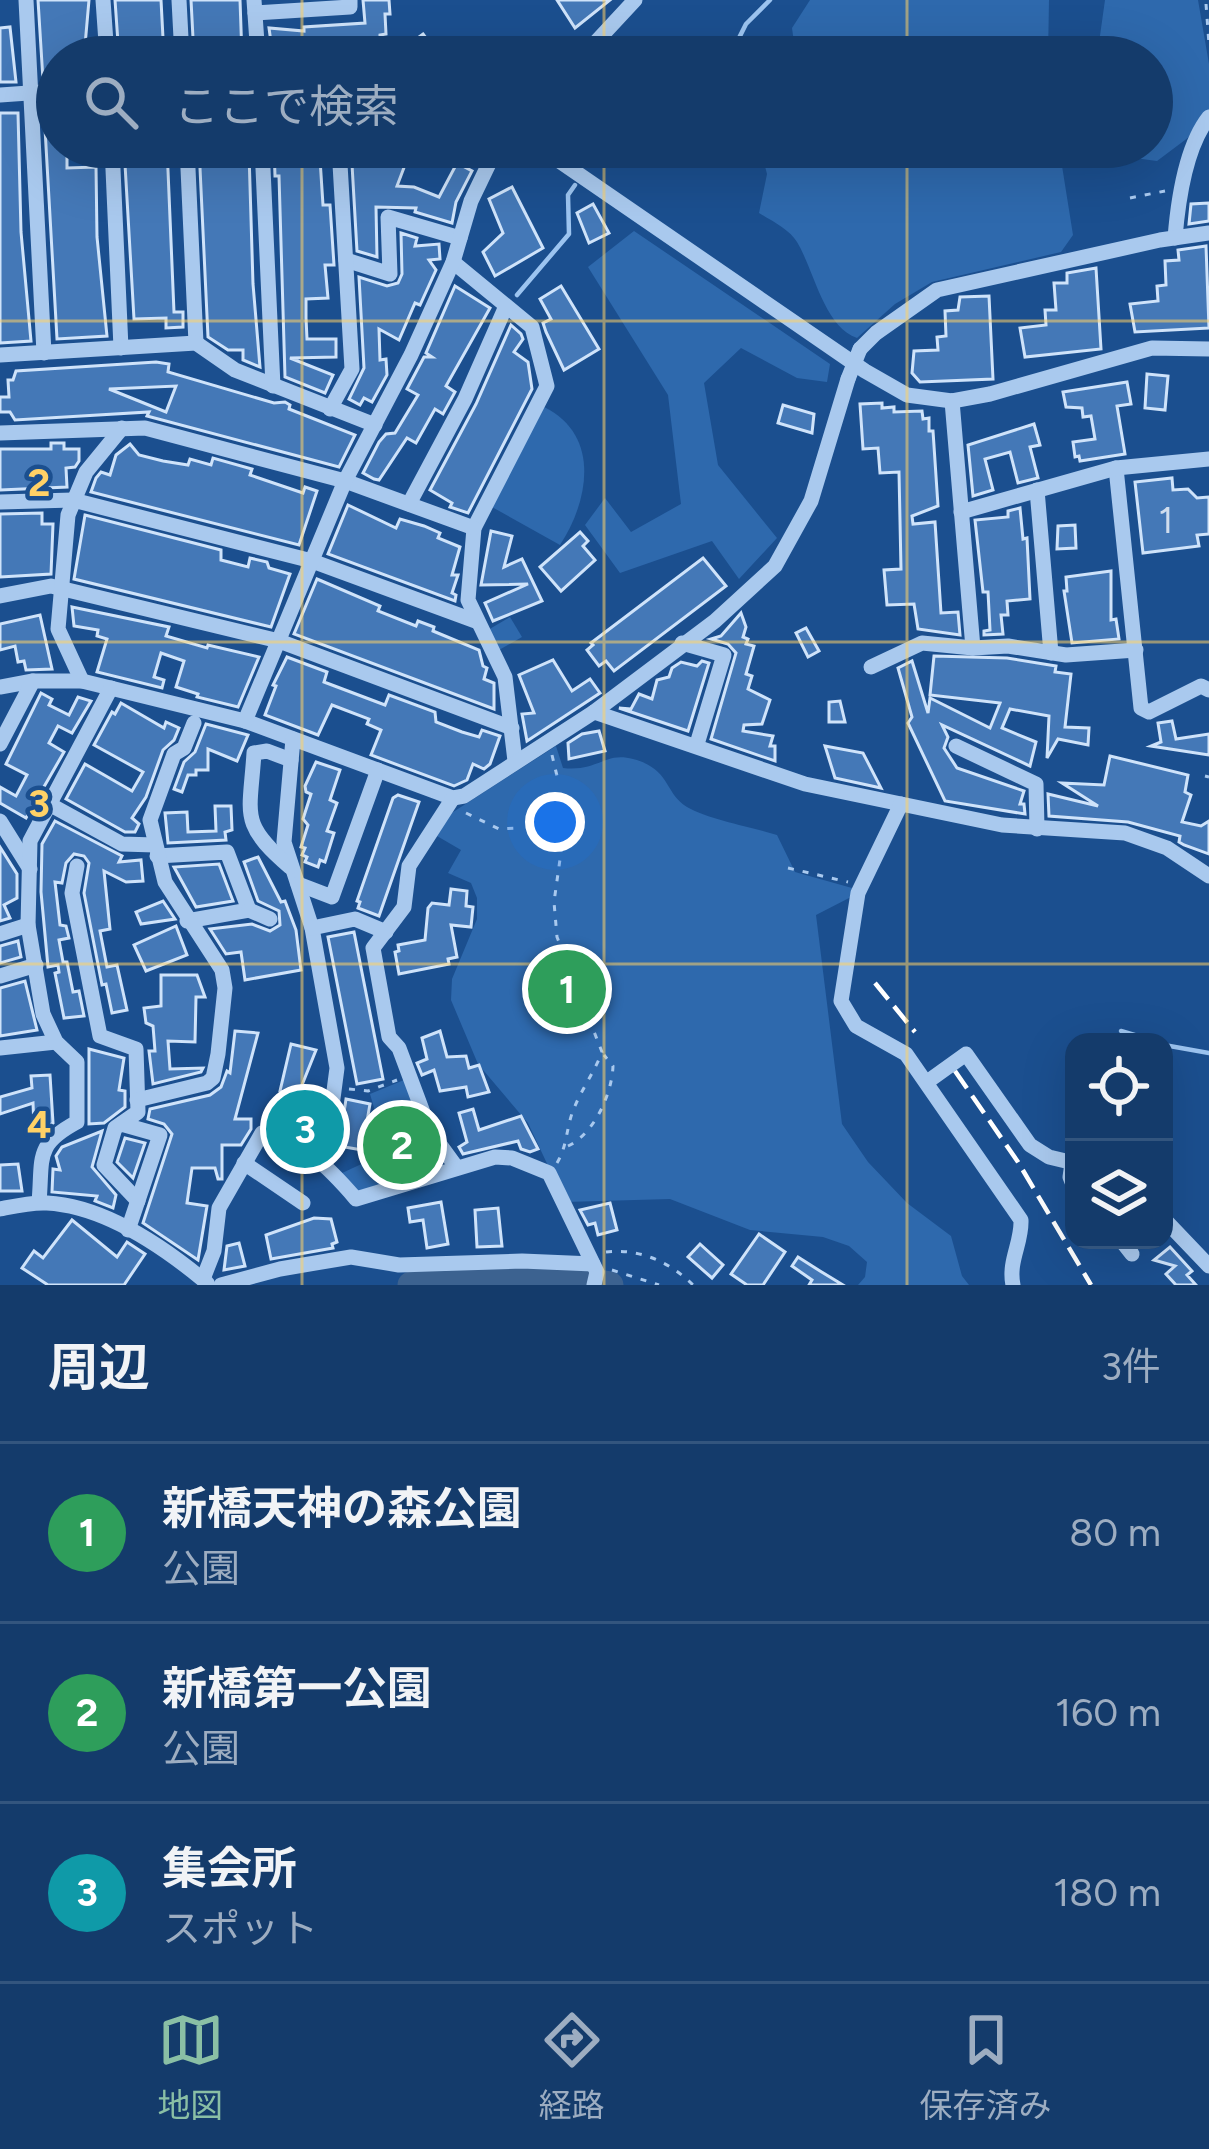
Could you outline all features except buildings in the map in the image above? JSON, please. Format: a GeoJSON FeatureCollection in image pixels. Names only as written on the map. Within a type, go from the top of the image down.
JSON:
{"type":"FeatureCollection","features":[{"type":"Feature","properties":{"kind":"street"},"geometry":{"type":"LineString","coordinates":[[26,0],[44,353]]}},
{"type":"Feature","properties":{"kind":"street"},"geometry":{"type":"LineString","coordinates":[[104,0],[106,36]]}},
{"type":"Feature","properties":{"kind":"street"},"geometry":{"type":"LineString","coordinates":[[179,0],[181,36]]}},
{"type":"Feature","properties":{"kind":"street"},"geometry":{"type":"LineString","coordinates":[[255,7],[350,8],[350,0]]}},
{"type":"Feature","properties":{"kind":"street"},"geometry":{"type":"LineString","coordinates":[[602,36],[635,0]]}},
{"type":"Feature","properties":{"kind":"street"},"geometry":{"type":"LineString","coordinates":[[0,95],[36,93]]}},
{"type":"Feature","properties":{"kind":"street"},"geometry":{"type":"LineString","coordinates":[[1175,238],[1188,158],[1209,117]]}},
{"type":"Feature","properties":{"kind":"street"},"geometry":{"type":"LineString","coordinates":[[113,168],[121,348]]}},
{"type":"Feature","properties":{"kind":"street"},"geometry":{"type":"LineString","coordinates":[[188,168],[196,343]]}},
{"type":"Feature","properties":{"kind":"street"},"geometry":{"type":"LineString","coordinates":[[263,168],[273,386]]}},
{"type":"Feature","properties":{"kind":"street"},"geometry":{"type":"LineString","coordinates":[[330,410],[352,369],[340,168]]}},
{"type":"Feature","properties":{"kind":"street"},"geometry":{"type":"LineString","coordinates":[[245,721],[345,481],[453,262],[471,201],[487,168]]}},
{"type":"Feature","properties":{"kind":"street"},"geometry":{"type":"LineString","coordinates":[[570,168],[907,395],[952,401],[1152,348],[1209,349]]}},
{"type":"Feature","properties":{"kind":"street"},"geometry":{"type":"LineString","coordinates":[[346,260],[390,274],[388,217],[460,238]]}},
{"type":"Feature","properties":{"kind":"street"},"geometry":{"type":"LineString","coordinates":[[0,687],[82,681],[196,716],[245,721],[453,798],[464,796],[594,712],[716,621],[775,566],[811,501],[860,349],[937,290],[1209,233]]}},
{"type":"Feature","properties":{"kind":"street"},"geometry":{"type":"LineString","coordinates":[[453,262],[532,327],[547,386],[474,528],[468,600],[505,677],[515,761]]}},
{"type":"Feature","properties":{"kind":"street"},"geometry":{"type":"LineString","coordinates":[[409,504],[465,399],[506,306]]}},
{"type":"Feature","properties":{"kind":"street"},"geometry":{"type":"LineString","coordinates":[[0,355],[196,343],[235,370],[375,424]]}},
{"type":"Feature","properties":{"kind":"street"},"geometry":{"type":"LineString","coordinates":[[952,401],[973,647]]}},
{"type":"Feature","properties":{"kind":"street"},"geometry":{"type":"LineString","coordinates":[[82,681],[58,629],[73,500],[86,472],[122,428]]}},
{"type":"Feature","properties":{"kind":"street"},"geometry":{"type":"LineString","coordinates":[[0,433],[145,428],[345,481],[474,528]]}},
{"type":"Feature","properties":{"kind":"street"},"geometry":{"type":"LineString","coordinates":[[961,512],[1116,468],[1209,459]]}},
{"type":"Feature","properties":{"kind":"street"},"geometry":{"type":"LineString","coordinates":[[1116,468],[1141,708],[1149,712],[1201,686],[1209,689]]}},
{"type":"Feature","properties":{"kind":"street"},"geometry":{"type":"LineString","coordinates":[[1037,490],[1051,653]]}},
{"type":"Feature","properties":{"kind":"street"},"geometry":{"type":"LineString","coordinates":[[0,502],[73,500],[312,561],[478,622]]}},
{"type":"Feature","properties":{"kind":"street"},"geometry":{"type":"LineString","coordinates":[[0,596],[51,586],[279,640],[512,728]]}},
{"type":"Feature","properties":{"kind":"street"},"geometry":{"type":"LineString","coordinates":[[682,643],[724,655],[697,744]]}},
{"type":"Feature","properties":{"kind":"street"},"geometry":{"type":"LineString","coordinates":[[871,667],[922,644],[1008,646],[1051,653],[1136,650]]}},
{"type":"Feature","properties":{"kind":"street"},"geometry":{"type":"LineString","coordinates":[[0,744],[33,681]]}},
{"type":"Feature","properties":{"kind":"street"},"geometry":{"type":"LineString","coordinates":[[39,1202],[44,1146],[50,1136],[77,1122],[76,1062],[56,1042],[43,1013],[28,925],[30,841],[111,688]]}},
{"type":"Feature","properties":{"kind":"street"},"geometry":{"type":"LineString","coordinates":[[594,712],[697,744],[776,776],[1036,830],[1125,833],[1167,848],[1209,876]]}},
{"type":"Feature","properties":{"kind":"street"},"geometry":{"type":"LineString","coordinates":[[137,1100],[213,1078],[225,988],[222,970],[165,882],[150,820],[174,754],[184,748],[196,716]]}},
{"type":"Feature","properties":{"kind":"street"},"geometry":{"type":"LineString","coordinates":[[292,739],[284,842],[312,928],[338,1068],[327,1144]]}},
{"type":"Feature","properties":{"kind":"street"},"geometry":{"type":"LineString","coordinates":[[956,746],[1036,784],[1036,830]]}},
{"type":"Feature","properties":{"kind":"street"},"geometry":{"type":"LineString","coordinates":[[291,760],[266,751],[254,753],[250,826],[295,876],[332,897],[378,770]]}},
{"type":"Feature","properties":{"kind":"street"},"geometry":{"type":"LineString","coordinates":[[453,798],[409,866],[404,907],[373,948],[389,1037],[399,1048],[430,1131],[457,1168]]}},
{"type":"Feature","properties":{"kind":"street"},"geometry":{"type":"LineString","coordinates":[[901,804],[861,885],[841,1001],[856,1026],[906,1054],[1021,1220],[1022,1235],[1011,1260],[1013,1285]]}},
{"type":"Feature","properties":{"kind":"street"},"geometry":{"type":"LineString","coordinates":[[49,805],[122,844],[227,852],[249,910]]}},
{"type":"Feature","properties":{"kind":"street"},"geometry":{"type":"LineString","coordinates":[[0,821],[30,869]]}},
{"type":"Feature","properties":{"kind":"street"},"geometry":{"type":"LineString","coordinates":[[76,866],[72,893],[100,1036],[136,1048],[138,1112],[116,1128],[104,1165],[138,1201]]}},
{"type":"Feature","properties":{"kind":"street"},"geometry":{"type":"LineString","coordinates":[[187,921],[249,910],[270,919]]}},
{"type":"Feature","properties":{"kind":"street"},"geometry":{"type":"LineString","coordinates":[[312,928],[355,920],[386,932]]}},
{"type":"Feature","properties":{"kind":"street"},"geometry":{"type":"LineString","coordinates":[[0,934],[28,925]]}},
{"type":"Feature","properties":{"kind":"street"},"geometry":{"type":"LineString","coordinates":[[0,976],[36,965]]}},
{"type":"Feature","properties":{"kind":"street"},"geometry":{"type":"LineString","coordinates":[[0,1048],[56,1042]]}},
{"type":"Feature","properties":{"kind":"street"},"geometry":{"type":"LineString","coordinates":[[926,1082],[966,1054],[1030,1145],[1065,1161]]}},
{"type":"Feature","properties":{"kind":"street"},"geometry":{"type":"LineString","coordinates":[[273,1134],[290,1109],[331,1114]]}},
{"type":"Feature","properties":{"kind":"street"},"geometry":{"type":"LineString","coordinates":[[122,1124],[160,1136],[128,1230]]}},
{"type":"Feature","properties":{"kind":"street"},"geometry":{"type":"LineString","coordinates":[[0,1209],[39,1202],[94,1212],[206,1282],[220,1208],[262,1132],[326,1165],[356,1198],[495,1157],[512,1158],[548,1173],[597,1272]]}},
{"type":"Feature","properties":{"kind":"street"},"geometry":{"type":"LineString","coordinates":[[244,1163],[303,1203]]}},
{"type":"Feature","properties":{"kind":"street"},"geometry":{"type":"LineString","coordinates":[[1173,1228],[1209,1266]]}},
{"type":"Feature","properties":{"kind":"street"},"geometry":{"type":"LineString","coordinates":[[221,1285],[351,1257],[399,1265],[522,1261],[597,1272]]}},
{"type":"Feature","properties":{"kind":"path"},"geometry":{"type":"LineString","coordinates":[[1206,4],[1209,44]]}},
{"type":"Feature","properties":{"kind":"path"},"geometry":{"type":"LineString","coordinates":[[1130,198],[1184,188]]}},
{"type":"Feature","properties":{"kind":"path"},"geometry":{"type":"LineString","coordinates":[[545,746],[557,776]]}},
{"type":"Feature","properties":{"kind":"path"},"geometry":{"type":"LineString","coordinates":[[453,798],[466,814],[499,829],[520,828]]}},
{"type":"Feature","properties":{"kind":"path"},"geometry":{"type":"LineString","coordinates":[[563,838],[554,902],[557,937],[602,1052],[614,1066],[608,1094],[588,1130],[566,1146]]}},
{"type":"Feature","properties":{"kind":"path"},"geometry":{"type":"LineString","coordinates":[[788,868],[861,885]]}},
{"type":"Feature","properties":{"kind":"path"},"geometry":{"type":"LineString","coordinates":[[558,1162],[575,1104],[591,1081],[602,1052]]}},
{"type":"Feature","properties":{"kind":"path"},"geometry":{"type":"LineString","coordinates":[[335,1088],[368,1091],[410,1075]]}},
{"type":"Feature","properties":{"kind":"path"},"geometry":{"type":"LineString","coordinates":[[659,1285],[597,1272],[600,1253],[640,1253],[670,1266],[693,1285]]}},
{"type":"Feature","properties":{"kind":"shaded area"},"geometry":{"type":"Polygon","coordinates":[[[810,0],[1049,0],[1048,36],[793,36],[792,28],[810,0]]]}},
{"type":"Feature","properties":{"kind":"shaded area"},"geometry":{"type":"Polygon","coordinates":[[[1105,0],[1198,0],[1209,64],[1209,122],[1173,149],[1173,36],[1100,36],[1105,0]]]}},
{"type":"Feature","properties":{"kind":"shaded area"},"geometry":{"type":"Polygon","coordinates":[[[765,168],[1062,168],[1073,235],[1061,252],[932,282],[895,304],[857,338],[828,310],[794,238],[759,213],[765,168]]]}},
{"type":"Feature","properties":{"kind":"shaded area"},"geometry":{"type":"Polygon","coordinates":[[[634,231],[830,364],[827,382],[797,378],[741,348],[704,383],[718,465],[777,538],[739,579],[712,541],[620,573],[585,525],[605,498],[631,532],[681,504],[668,395],[588,267],[634,231]]]}},
{"type":"Feature","properties":{"kind":"shaded area"},"geometry":{"type":"Polygon","coordinates":[[[544,407],[575,434],[582,451],[583,489],[560,545],[492,507],[544,407]]]}},
{"type":"Feature","properties":{"kind":"shaded area"},"geometry":{"type":"Polygon","coordinates":[[[510,617],[522,637],[499,650],[488,630],[510,617]]]}},
{"type":"Feature","properties":{"kind":"shaded area"},"geometry":{"type":"Polygon","coordinates":[[[556,746],[563,768],[623,757],[645,763],[687,807],[777,835],[795,872],[852,888],[851,897],[816,915],[842,1124],[868,1162],[907,1203],[951,1236],[969,1285],[858,1285],[865,1277],[867,1262],[849,1246],[823,1237],[750,1230],[670,1199],[565,1202],[528,1123],[478,1064],[451,1000],[452,979],[477,919],[477,898],[471,883],[448,873],[461,850],[437,836],[450,814],[556,746]]]}},
{"type":"Feature","properties":{"kind":"shaded area"},"geometry":{"type":"Polygon","coordinates":[[[404,1080],[422,1130],[443,1160],[438,1170],[358,1194],[340,1174],[370,1160],[377,1118],[370,1094],[404,1080]]]}},
{"type":"Feature","properties":{"kind":"waterway"},"geometry":{"type":"LineString","coordinates":[[740,36],[770,0]]}},
{"type":"Feature","properties":{"kind":"waterway"},"geometry":{"type":"LineString","coordinates":[[517,295],[569,234],[568,195],[575,185]]}},
{"type":"Feature","properties":{"kind":"waterway"},"geometry":{"type":"LineString","coordinates":[[1121,1031],[1128,1033]]}},
{"type":"Feature","properties":{"kind":"waterway"},"geometry":{"type":"LineString","coordinates":[[1173,1047],[1209,1053]]}},
{"type":"Feature","properties":{"kind":"waterway"},"geometry":{"type":"LineString","coordinates":[[411,1285],[536,1277],[610,1285]]}},
{"type":"Feature","properties":{"kind":"railway"},"geometry":{"type":"LineString","coordinates":[[875,983],[915,1032]]}},
{"type":"Feature","properties":{"kind":"railway"},"geometry":{"type":"LineString","coordinates":[[955,1071],[1018,1162],[1091,1285]]}},
{"type":"Feature","properties":{"kind":"place","name":"新橋天神の森公園"},"geometry":{"type":"Point","coordinates":[567,989]}},
{"type":"Feature","properties":{"kind":"place","name":"集会所"},"geometry":{"type":"Point","coordinates":[305,1129]}},
{"type":"Feature","properties":{"kind":"place","name":"新橋第一公園"},"geometry":{"type":"Point","coordinates":[402,1145]}}]}
